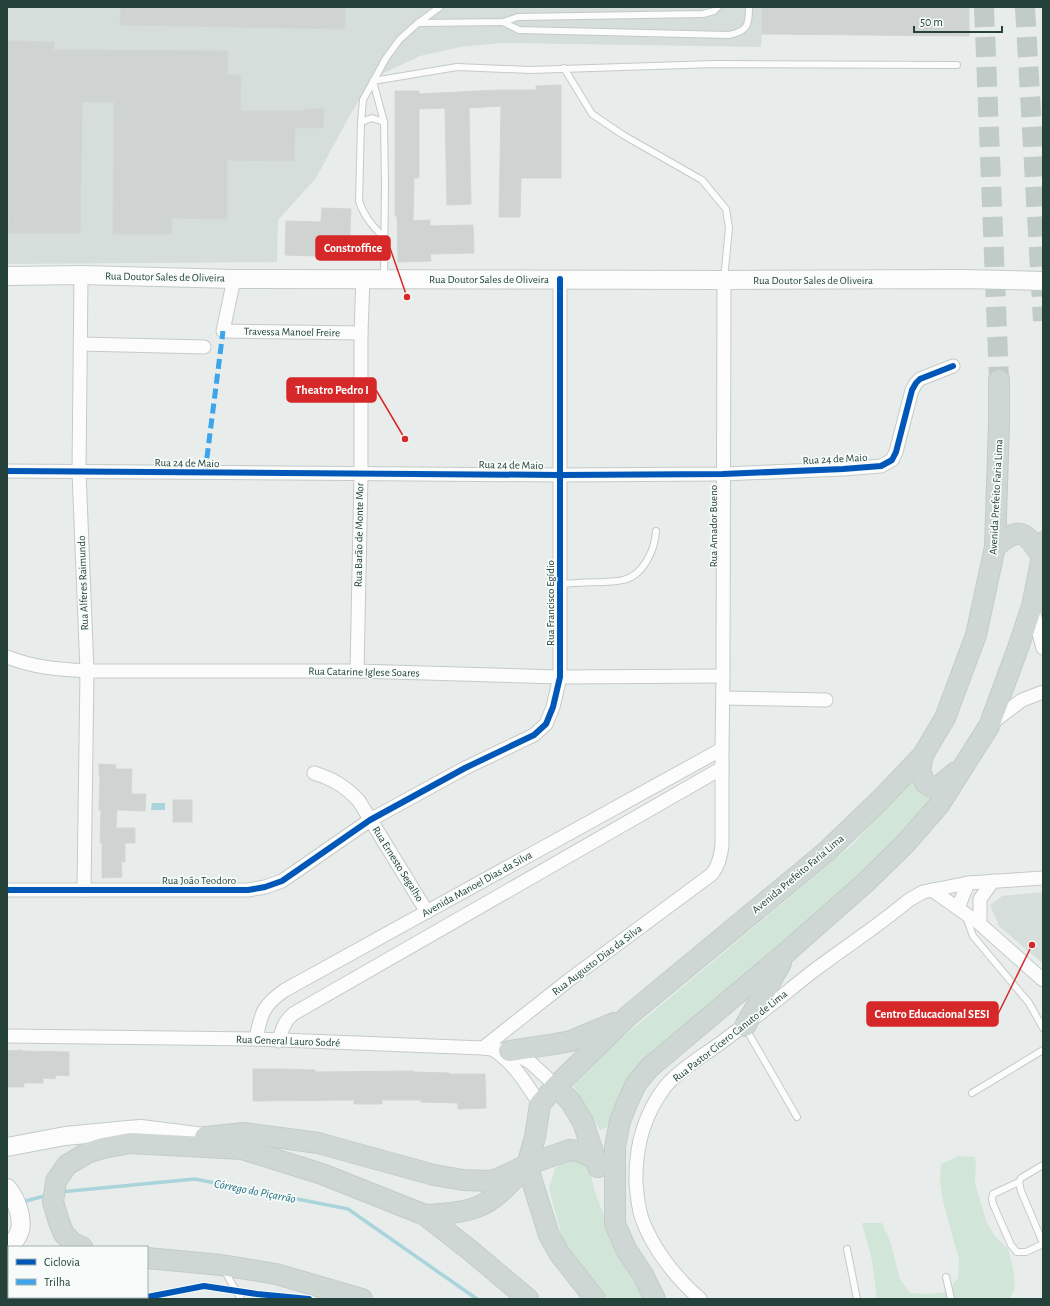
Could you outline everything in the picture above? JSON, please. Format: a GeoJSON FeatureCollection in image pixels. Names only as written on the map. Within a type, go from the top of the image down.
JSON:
{"type":"FeatureCollection","features":[{"type":"Feature","properties":{"kind":"main road","name":"Rua Doutor Sales de Oliveira"},"geometry":{"type":"LineString","coordinates":[[7,276],[234,279],[964,279],[1043,281]]}},
{"type":"Feature","properties":{"kind":"main road","name":"Avenida Prefeito Faria Lima"},"geometry":{"type":"LineString","coordinates":[[540,1104],[556,1086],[628,1016],[826,852],[924,755],[945,718],[976,635],[995,547],[999,424],[998,380]]}},
{"type":"Feature","properties":{"kind":"main road"},"geometry":{"type":"LineString","coordinates":[[615,1224],[615,1147],[620,1121],[636,1084],[649,1068],[788,951],[865,883],[905,844],[940,805],[989,726],[1032,606],[1042,549],[1023,534],[1010,536],[995,547]]}},
{"type":"Feature","properties":{"kind":"main road"},"geometry":{"type":"LineString","coordinates":[[924,755],[920,771],[925,783],[932,787],[939,786],[965,765]]}},
{"type":"Feature","properties":{"kind":"main road"},"geometry":{"type":"LineString","coordinates":[[744,1026],[788,951]]}},
{"type":"Feature","properties":{"kind":"main road"},"geometry":{"type":"LineString","coordinates":[[495,1050],[554,1044],[571,1040],[628,1016]]}},
{"type":"Feature","properties":{"kind":"main road"},"geometry":{"type":"LineString","coordinates":[[556,1086],[570,1102],[583,1122],[596,1159],[615,1224],[626,1250],[643,1275],[655,1299]]}},
{"type":"Feature","properties":{"kind":"main road"},"geometry":{"type":"LineString","coordinates":[[425,1215],[460,1212],[482,1205],[496,1198],[527,1164],[535,1137],[540,1104]]}},
{"type":"Feature","properties":{"kind":"main road"},"geometry":{"type":"LineString","coordinates":[[7,1147],[65,1136],[128,1130],[204,1137],[322,1174],[425,1215],[528,1299]]}},
{"type":"Feature","properties":{"kind":"main road"},"geometry":{"type":"LineString","coordinates":[[204,1137],[245,1133],[318,1142],[434,1174],[463,1180],[490,1181],[498,1179],[527,1164],[569,1150],[579,1151],[596,1159]]}},
{"type":"Feature","properties":{"kind":"main road"},"geometry":{"type":"LineString","coordinates":[[80,1246],[64,1234],[58,1222],[53,1202],[56,1181],[62,1171],[67,1165],[87,1153],[103,1148],[130,1143],[242,1149]]}},
{"type":"Feature","properties":{"kind":"main road"},"geometry":{"type":"LineString","coordinates":[[527,1164],[549,1234],[559,1253],[595,1299]]}},
{"type":"Feature","properties":{"kind":"main road"},"geometry":{"type":"LineString","coordinates":[[7,1188],[16,1201],[20,1217],[20,1230],[10,1246]]}},
{"type":"Feature","properties":{"kind":"main road"},"geometry":{"type":"LineString","coordinates":[[148,1258],[215,1265],[276,1274],[362,1299]]}},
{"type":"Feature","properties":{"kind":"main road"},"geometry":{"type":"LineString","coordinates":[[148,1266],[215,1265]]}},
{"type":"Feature","properties":{"kind":"main road"},"geometry":{"type":"LineString","coordinates":[[643,1275],[670,1299]]}},
{"type":"Feature","properties":{"kind":"street","name":"Rua Alferes Raimundo"},"geometry":{"type":"LineString","coordinates":[[81,276],[79,472],[87,671],[84,890]]}},
{"type":"Feature","properties":{"kind":"street","name":"Rua Barão de Monte Mor"},"geometry":{"type":"LineString","coordinates":[[357,671],[363,278]]}},
{"type":"Feature","properties":{"kind":"street","name":"Travessa Manoel Freire"},"geometry":{"type":"LineString","coordinates":[[234,279],[223,331],[361,333]]}},
{"type":"Feature","properties":{"kind":"street","name":"Rua Francisco Egídio"},"geometry":{"type":"LineString","coordinates":[[370,820],[465,768],[534,735],[546,724],[553,707],[560,677],[560,279]]}},
{"type":"Feature","properties":{"kind":"street","name":"Rua Amador Bueno"},"geometry":{"type":"LineString","coordinates":[[712,874],[718,867],[722,845],[724,280]]}},
{"type":"Feature","properties":{"kind":"street"},"geometry":{"type":"LineString","coordinates":[[81,344],[204,347]]}},
{"type":"Feature","properties":{"kind":"street","name":"Rua 24 de Maio"},"geometry":{"type":"LineString","coordinates":[[7,471],[561,476],[723,474],[881,466],[892,460],[896,452],[912,390],[916,383],[920,379],[953,366]]}},
{"type":"Feature","properties":{"kind":"street"},"geometry":{"type":"LineString","coordinates":[[1032,606],[1043,648]]}},
{"type":"Feature","properties":{"kind":"street","name":"Rua Catarine Iglese Soares"},"geometry":{"type":"LineString","coordinates":[[7,657],[26,665],[51,669],[87,671],[357,671],[560,677],[723,676]]}},
{"type":"Feature","properties":{"kind":"street"},"geometry":{"type":"LineString","coordinates":[[989,726],[1022,700],[1043,692]]}},
{"type":"Feature","properties":{"kind":"street"},"geometry":{"type":"LineString","coordinates":[[723,698],[826,700]]}},
{"type":"Feature","properties":{"kind":"street","name":"Avenida Manoel Dias da Silva"},"geometry":{"type":"LineString","coordinates":[[256,1039],[259,1020],[265,1008],[273,999],[285,990],[722,749]]}},
{"type":"Feature","properties":{"kind":"street"},"geometry":{"type":"LineString","coordinates":[[700,761],[709,776]]}},
{"type":"Feature","properties":{"kind":"street","name":"Avenida Manoel Dias da Silva"},"geometry":{"type":"LineString","coordinates":[[279,1041],[286,1020],[292,1014],[722,768]]}},
{"type":"Feature","properties":{"kind":"street","name":"Rua Ernesto Segalho"},"geometry":{"type":"LineString","coordinates":[[314,773],[331,779],[349,790],[359,801],[428,912]]}},
{"type":"Feature","properties":{"kind":"street","name":"Rua João Teodoro"},"geometry":{"type":"LineString","coordinates":[[7,890],[248,890],[266,887],[282,881],[370,820]]}},
{"type":"Feature","properties":{"kind":"street","name":"Rua Augusto Dias da Silva"},"geometry":{"type":"LineString","coordinates":[[495,1050],[569,980],[712,874]]}},
{"type":"Feature","properties":{"kind":"street","name":"Rua Pastor Cícero Canuto de Lima"},"geometry":{"type":"LineString","coordinates":[[700,1299],[685,1286],[667,1264],[649,1234],[642,1219],[637,1200],[636,1165],[638,1145],[654,1103],[666,1086],[681,1071],[744,1026],[812,972],[909,900],[923,892],[968,883],[1043,878]]}},
{"type":"Feature","properties":{"kind":"street"},"geometry":{"type":"LineString","coordinates":[[980,924],[980,899],[992,881]]}},
{"type":"Feature","properties":{"kind":"street"},"geometry":{"type":"LineString","coordinates":[[962,911],[968,883]]}},
{"type":"Feature","properties":{"kind":"street"},"geometry":{"type":"LineString","coordinates":[[932,890],[980,924],[1043,980]]}},
{"type":"Feature","properties":{"kind":"street","name":"Rua General Lauro Sodré"},"geometry":{"type":"LineString","coordinates":[[7,1036],[256,1039],[495,1050],[530,1062],[556,1086]]}},
{"type":"Feature","properties":{"kind":"street"},"geometry":{"type":"LineString","coordinates":[[495,1050],[514,1066],[540,1104]]}},
{"type":"Feature","properties":{"kind":"lane"},"geometry":{"type":"LineString","coordinates":[[384,238],[368,221],[362,211],[359,201],[363,100],[386,58],[400,39],[418,23],[440,7]]}},
{"type":"Feature","properties":{"kind":"lane"},"geometry":{"type":"LineString","coordinates":[[418,23],[503,22],[518,17],[703,14],[714,11],[718,7]]}},
{"type":"Feature","properties":{"kind":"lane"},"geometry":{"type":"LineString","coordinates":[[503,22],[519,30],[729,35],[746,28],[749,21],[749,7]]}},
{"type":"Feature","properties":{"kind":"lane"},"geometry":{"type":"LineString","coordinates":[[373,81],[457,67],[530,70],[715,64],[957,65]]}},
{"type":"Feature","properties":{"kind":"lane"},"geometry":{"type":"LineString","coordinates":[[564,68],[592,114],[623,135],[702,180],[726,209],[729,228],[724,280]]}},
{"type":"Feature","properties":{"kind":"lane"},"geometry":{"type":"LineString","coordinates":[[373,81],[384,122],[384,279]]}},
{"type":"Feature","properties":{"kind":"lane"},"geometry":{"type":"LineString","coordinates":[[361,122],[372,118],[384,122]]}},
{"type":"Feature","properties":{"kind":"lane"},"geometry":{"type":"LineString","coordinates":[[560,584],[624,580],[634,575],[646,563],[652,551],[656,538],[656,531]]}},
{"type":"Feature","properties":{"kind":"lane"},"geometry":{"type":"LineString","coordinates":[[962,911],[973,936],[1029,1003],[1043,1028]]}},
{"type":"Feature","properties":{"kind":"lane"},"geometry":{"type":"LineString","coordinates":[[744,1026],[797,1118]]}},
{"type":"Feature","properties":{"kind":"lane"},"geometry":{"type":"LineString","coordinates":[[972,1093],[1043,1050]]}},
{"type":"Feature","properties":{"kind":"lane"},"geometry":{"type":"LineString","coordinates":[[1019,1182],[1021,1191],[1043,1244],[1026,1252],[1017,1252],[1011,1245],[992,1199],[993,1194],[1019,1182],[1021,1178],[1043,1164]]}},
{"type":"Feature","properties":{"kind":"lane"},"geometry":{"type":"LineString","coordinates":[[846,1249],[857,1299]]}},
{"type":"Feature","properties":{"kind":"lane"},"geometry":{"type":"LineString","coordinates":[[215,1265],[241,1299]]}},
{"type":"Feature","properties":{"kind":"lane"},"geometry":{"type":"LineString","coordinates":[[946,1277],[951,1299]]}},
{"type":"Feature","properties":{"kind":"shaded area"},"geometry":{"type":"Polygon","coordinates":[[[7,7],[969,7],[969,36],[762,34],[761,47],[501,43],[460,47],[420,56],[384,73],[363,93],[316,178],[278,220],[277,262],[7,264],[7,7]]]}},
{"type":"Feature","properties":{"kind":"shaded area"},"geometry":{"type":"Polygon","coordinates":[[[1043,892],[1043,964],[999,926],[990,905],[1002,896],[1043,892]]]}},
{"type":"Feature","properties":{"kind":"green space"},"geometry":{"type":"Polygon","coordinates":[[[914,771],[939,800],[899,845],[628,1079],[610,1126],[600,1130],[573,1085],[605,1052],[853,844],[894,798],[914,771]]]}},
{"type":"Feature","properties":{"kind":"green space"},"geometry":{"type":"Polygon","coordinates":[[[959,1156],[974,1157],[976,1163],[975,1183],[986,1221],[995,1236],[1008,1249],[1013,1268],[1015,1288],[1010,1299],[877,1299],[872,1260],[862,1223],[882,1223],[890,1241],[900,1279],[910,1293],[928,1294],[947,1292],[958,1278],[959,1260],[943,1201],[940,1181],[941,1164],[959,1156]]]}},
{"type":"Feature","properties":{"kind":"green space"},"geometry":{"type":"Polygon","coordinates":[[[569,1159],[588,1162],[595,1192],[612,1237],[648,1299],[609,1299],[593,1286],[562,1237],[549,1189],[555,1168],[569,1159]]]}},
{"type":"Feature","properties":{"kind":"water"},"geometry":{"type":"Polygon","coordinates":[[[152,803],[165,803],[165,810],[151,810],[152,803]]]}},
{"type":"Feature","properties":{"kind":"building"},"geometry":{"type":"Polygon","coordinates":[[[121,7],[345,7],[345,29],[120,25],[121,7]]]}},
{"type":"Feature","properties":{"kind":"building"},"geometry":{"type":"Polygon","coordinates":[[[762,7],[969,7],[969,36],[762,34],[762,7]]]}},
{"type":"Feature","properties":{"kind":"building"},"geometry":{"type":"Polygon","coordinates":[[[7,41],[54,42],[54,50],[228,51],[227,75],[241,75],[240,111],[305,111],[305,109],[324,109],[323,128],[295,128],[294,161],[227,160],[227,219],[172,218],[171,234],[113,234],[114,102],[82,102],[80,233],[8,233],[7,41]]]}},
{"type":"Feature","properties":{"kind":"building"},"geometry":{"type":"Polygon","coordinates":[[[561,85],[561,178],[521,178],[520,217],[499,217],[501,106],[469,108],[471,204],[447,205],[445,108],[419,109],[419,178],[414,178],[413,221],[430,220],[430,226],[473,225],[474,253],[430,254],[431,261],[398,262],[397,216],[395,216],[395,91],[419,91],[419,94],[498,90],[536,90],[536,86],[561,85]]]}},
{"type":"Feature","properties":{"kind":"building"},"geometry":{"type":"Polygon","coordinates":[[[322,208],[351,209],[349,257],[285,255],[286,221],[321,222],[322,208]]]}},
{"type":"Feature","properties":{"kind":"building"},"geometry":{"type":"Polygon","coordinates":[[[99,764],[116,765],[115,769],[132,769],[131,794],[146,794],[145,811],[117,810],[116,828],[135,828],[135,843],[125,843],[125,862],[121,862],[122,877],[102,878],[102,843],[100,843],[101,810],[99,810],[99,764]]]}},
{"type":"Feature","properties":{"kind":"building"},"geometry":{"type":"Polygon","coordinates":[[[173,800],[192,800],[192,822],[173,822],[173,800]]]}},
{"type":"Feature","properties":{"kind":"building"},"geometry":{"type":"Polygon","coordinates":[[[22,1050],[69,1052],[69,1076],[56,1075],[55,1079],[43,1078],[43,1083],[24,1083],[24,1087],[7,1087],[7,1051],[22,1050]]]}},
{"type":"Feature","properties":{"kind":"building"},"geometry":{"type":"Polygon","coordinates":[[[253,1069],[315,1070],[315,1072],[414,1071],[449,1074],[485,1074],[486,1108],[458,1109],[458,1103],[421,1102],[421,1100],[382,1100],[382,1104],[354,1104],[354,1100],[253,1101],[253,1069]]]}},
{"type":"Feature","properties":{"kind":"waterway","name":"Córrego do Piçarrão"},"geometry":{"type":"LineString","coordinates":[[60,1192],[195,1179],[348,1209],[477,1299]]}},
{"type":"Feature","properties":{"kind":"waterway","name":"Córrego do Piçarrão"},"geometry":{"type":"LineString","coordinates":[[22,1202],[48,1195]]}},
{"type":"Feature","properties":{"kind":"tunnel"},"geometry":{"type":"LineString","coordinates":[[984,7],[999,380]]}},
{"type":"Feature","properties":{"kind":"tunnel"},"geometry":{"type":"LineString","coordinates":[[1025,7],[1043,321]]}},
{"type":"Feature","properties":{"kind":"marked path"},"geometry":{"type":"LineString","coordinates":[[205,473],[223,331]]}},
{"type":"Feature","properties":{"kind":"cycle path"},"geometry":{"type":"LineString","coordinates":[[7,890],[248,890],[265,887],[282,881],[370,820],[465,768],[534,735],[546,724],[553,707],[560,677],[560,279]]}},
{"type":"Feature","properties":{"kind":"cycle path"},"geometry":{"type":"LineString","coordinates":[[7,471],[561,475],[723,474],[881,466],[892,460],[896,452],[912,390],[916,383],[920,379],[953,366]]}},
{"type":"Feature","properties":{"kind":"cycle path"},"geometry":{"type":"LineString","coordinates":[[148,1297],[204,1286],[257,1294],[309,1299]]}},
{"type":"Feature","properties":{"kind":"cycle path"},"geometry":{"type":"LineString","coordinates":[[137,1299],[142,1298]]}},
{"type":"Feature","properties":{"kind":"place","name":"Constroffice"},"geometry":{"type":"Point","coordinates":[407,297]}},
{"type":"Feature","properties":{"kind":"place","name":"Theatro Pedro I"},"geometry":{"type":"Point","coordinates":[405,439]}},
{"type":"Feature","properties":{"kind":"place","name":"Centro Educacional SESI"},"geometry":{"type":"Point","coordinates":[1032,945]}}]}
